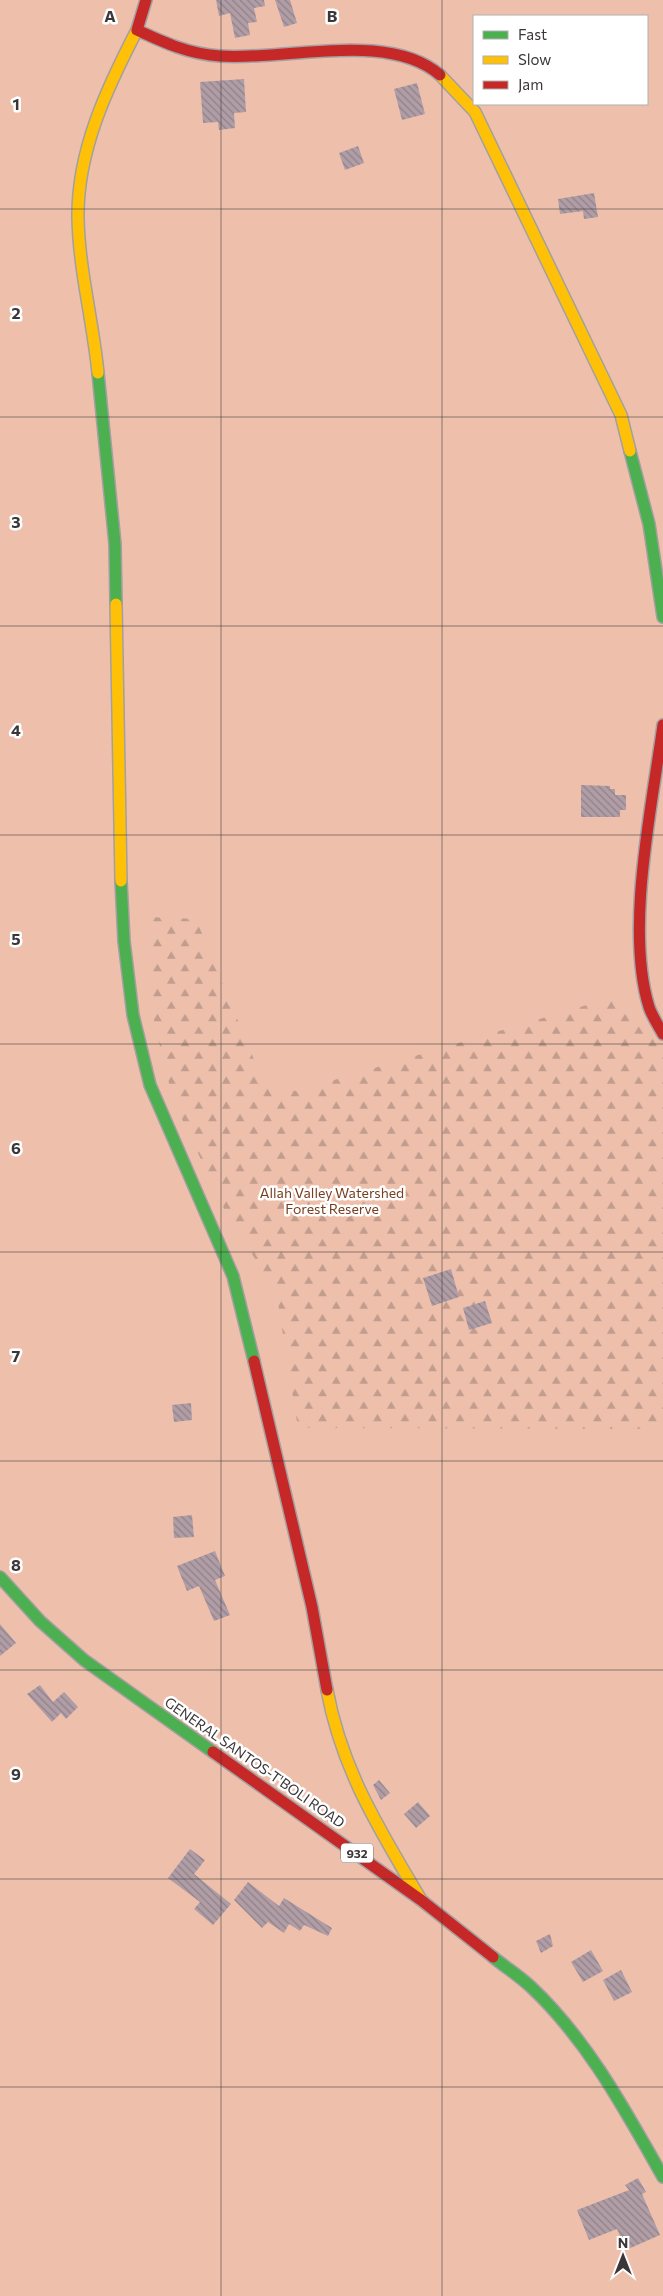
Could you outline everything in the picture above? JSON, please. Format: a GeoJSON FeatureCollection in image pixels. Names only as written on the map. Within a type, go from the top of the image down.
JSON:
{"type":"FeatureCollection","features":[{"type":"Feature","properties":{"kind":"street"},"geometry":{"type":"LineString","coordinates":[[146,0],[137,30],[117,69],[91,134],[81,174],[78,218],[81,256],[98,370],[115,544],[119,838],[124,941],[133,1015],[150,1085],[233,1276],[267,1408],[312,1607],[329,1701],[346,1763],[373,1818],[421,1900]]}},
{"type":"Feature","properties":{"kind":"street"},"geometry":{"type":"LineString","coordinates":[[137,30],[182,50],[213,54],[279,56],[335,51],[379,51],[414,59],[448,81],[475,112],[500,160],[621,415],[649,524],[663,617]]}},
{"type":"Feature","properties":{"kind":"street"},"geometry":{"type":"LineString","coordinates":[[663,725],[642,892],[640,954],[645,1000],[656,1026],[663,1034]]}},
{"type":"Feature","properties":{"kind":"street","name":"GENERAL SANTOS-T'BOLI ROAD"},"geometry":{"type":"LineString","coordinates":[[0,1577],[40,1621],[84,1660],[421,1900],[530,1986],[572,2034],[617,2096],[663,2178]]}},
{"type":"Feature","properties":{"kind":"green space","name":"Allah Valley Watershed Forest Reserve"},"geometry":{"type":"Polygon","coordinates":[[[0,0],[663,0],[663,2296],[0,2296],[0,0]]]}},
{"type":"Feature","properties":{"kind":"green space"},"geometry":{"type":"Polygon","coordinates":[[[148,917],[196,919],[265,1086],[297,1091],[617,996],[663,1046],[663,1429],[298,1428],[276,1291],[228,1217],[173,1100],[154,1021],[148,917]]]}},
{"type":"Feature","properties":{"kind":"building"},"geometry":{"type":"Polygon","coordinates":[[[216,0],[264,0],[265,6],[254,8],[257,22],[248,23],[250,35],[235,38],[230,13],[219,16],[216,0]]]}},
{"type":"Feature","properties":{"kind":"building"},"geometry":{"type":"Polygon","coordinates":[[[275,0],[290,0],[297,23],[284,27],[275,0]]]}},
{"type":"Feature","properties":{"kind":"building"},"geometry":{"type":"Polygon","coordinates":[[[244,79],[246,112],[234,113],[235,128],[219,130],[218,122],[203,123],[200,82],[244,79]]]}},
{"type":"Feature","properties":{"kind":"building"},"geometry":{"type":"Polygon","coordinates":[[[417,83],[425,114],[402,120],[394,89],[417,83]]]}},
{"type":"Feature","properties":{"kind":"building"},"geometry":{"type":"Polygon","coordinates":[[[358,146],[364,163],[345,170],[339,153],[358,146]]]}},
{"type":"Feature","properties":{"kind":"building"},"geometry":{"type":"Polygon","coordinates":[[[594,193],[598,217],[584,219],[583,211],[560,214],[558,199],[594,193]]]}},
{"type":"Feature","properties":{"kind":"building"},"geometry":{"type":"Polygon","coordinates":[[[581,785],[610,786],[610,789],[615,789],[615,795],[626,795],[626,810],[620,810],[620,817],[581,817],[581,785]]]}},
{"type":"Feature","properties":{"kind":"building"},"geometry":{"type":"Polygon","coordinates":[[[451,1269],[459,1297],[432,1306],[423,1278],[451,1269]]]}},
{"type":"Feature","properties":{"kind":"building"},"geometry":{"type":"Polygon","coordinates":[[[485,1301],[492,1323],[469,1330],[463,1308],[485,1301]]]}},
{"type":"Feature","properties":{"kind":"building"},"geometry":{"type":"Polygon","coordinates":[[[191,1403],[192,1420],[174,1422],[172,1405],[191,1403]]]}},
{"type":"Feature","properties":{"kind":"building"},"geometry":{"type":"Polygon","coordinates":[[[192,1515],[194,1537],[174,1538],[173,1517],[192,1515]]]}},
{"type":"Feature","properties":{"kind":"building"},"geometry":{"type":"Polygon","coordinates":[[[215,1551],[225,1576],[215,1580],[230,1615],[214,1621],[199,1586],[187,1591],[177,1566],[215,1551]]]}},
{"type":"Feature","properties":{"kind":"building"},"geometry":{"type":"Polygon","coordinates":[[[0,1624],[16,1643],[0,1656],[0,1624]]]}},
{"type":"Feature","properties":{"kind":"building"},"geometry":{"type":"Polygon","coordinates":[[[40,1685],[53,1702],[64,1692],[78,1707],[66,1719],[61,1713],[52,1722],[27,1694],[40,1685]]]}},
{"type":"Feature","properties":{"kind":"building"},"geometry":{"type":"Polygon","coordinates":[[[379,1780],[390,1793],[381,1800],[373,1785],[379,1780]]]}},
{"type":"Feature","properties":{"kind":"building"},"geometry":{"type":"Polygon","coordinates":[[[418,1802],[430,1816],[416,1828],[404,1814],[418,1802]]]}},
{"type":"Feature","properties":{"kind":"building"},"geometry":{"type":"Polygon","coordinates":[[[190,1849],[205,1860],[194,1874],[231,1904],[213,1925],[194,1909],[200,1902],[168,1878],[190,1849]]]}},
{"type":"Feature","properties":{"kind":"building"},"geometry":{"type":"Polygon","coordinates":[[[248,1882],[279,1906],[284,1898],[332,1928],[328,1936],[304,1925],[300,1931],[289,1924],[284,1933],[268,1922],[262,1928],[234,1900],[248,1882]]]}},
{"type":"Feature","properties":{"kind":"building"},"geometry":{"type":"Polygon","coordinates":[[[550,1934],[553,1946],[541,1953],[536,1941],[550,1934]]]}},
{"type":"Feature","properties":{"kind":"building"},"geometry":{"type":"Polygon","coordinates":[[[591,1950],[603,1971],[583,1982],[571,1962],[591,1950]]]}},
{"type":"Feature","properties":{"kind":"building"},"geometry":{"type":"Polygon","coordinates":[[[621,1970],[632,1992],[614,2001],[603,1980],[621,1970]]]}},
{"type":"Feature","properties":{"kind":"building"},"geometry":{"type":"Polygon","coordinates":[[[638,2178],[646,2192],[642,2194],[660,2235],[626,2250],[617,2229],[589,2240],[577,2210],[629,2190],[625,2185],[638,2178]]]}},
{"type":"Feature","properties":{"kind":"traffic: fast"},"geometry":{"type":"LineString","coordinates":[[98,373],[115,544],[116,604]]}},
{"type":"Feature","properties":{"kind":"traffic: fast"},"geometry":{"type":"LineString","coordinates":[[630,451],[649,524],[663,617]]}},
{"type":"Feature","properties":{"kind":"traffic: fast"},"geometry":{"type":"LineString","coordinates":[[121,881],[124,941],[133,1015],[150,1085],[233,1276],[254,1361]]}},
{"type":"Feature","properties":{"kind":"traffic: fast"},"geometry":{"type":"LineString","coordinates":[[0,1577],[40,1621],[84,1660],[213,1752]]}},
{"type":"Feature","properties":{"kind":"traffic: fast"},"geometry":{"type":"LineString","coordinates":[[493,1957],[521,1978],[551,2007],[587,2052],[604,2076],[663,2177]]}},
{"type":"Feature","properties":{"kind":"traffic: slow"},"geometry":{"type":"LineString","coordinates":[[98,373],[83,276],[78,218],[79,193],[88,144],[96,121],[115,74],[137,30]]}},
{"type":"Feature","properties":{"kind":"traffic: slow"},"geometry":{"type":"LineString","coordinates":[[440,75],[475,112],[621,415],[630,451]]}},
{"type":"Feature","properties":{"kind":"traffic: slow"},"geometry":{"type":"LineString","coordinates":[[116,604],[121,881]]}},
{"type":"Feature","properties":{"kind":"traffic: slow"},"geometry":{"type":"LineString","coordinates":[[327,1690],[342,1747],[364,1799],[421,1900]]}},
{"type":"Feature","properties":{"kind":"traffic: jam"},"geometry":{"type":"LineString","coordinates":[[146,0],[137,30],[187,50],[220,56],[335,50],[365,51],[393,54],[418,61],[440,75]]}},
{"type":"Feature","properties":{"kind":"traffic: jam"},"geometry":{"type":"LineString","coordinates":[[663,725],[647,829],[640,905],[642,976],[649,1007],[663,1034]]}},
{"type":"Feature","properties":{"kind":"traffic: jam"},"geometry":{"type":"LineString","coordinates":[[254,1361],[312,1607],[327,1690]]}},
{"type":"Feature","properties":{"kind":"traffic: jam"},"geometry":{"type":"LineString","coordinates":[[213,1752],[421,1900],[493,1957]]}}]}
